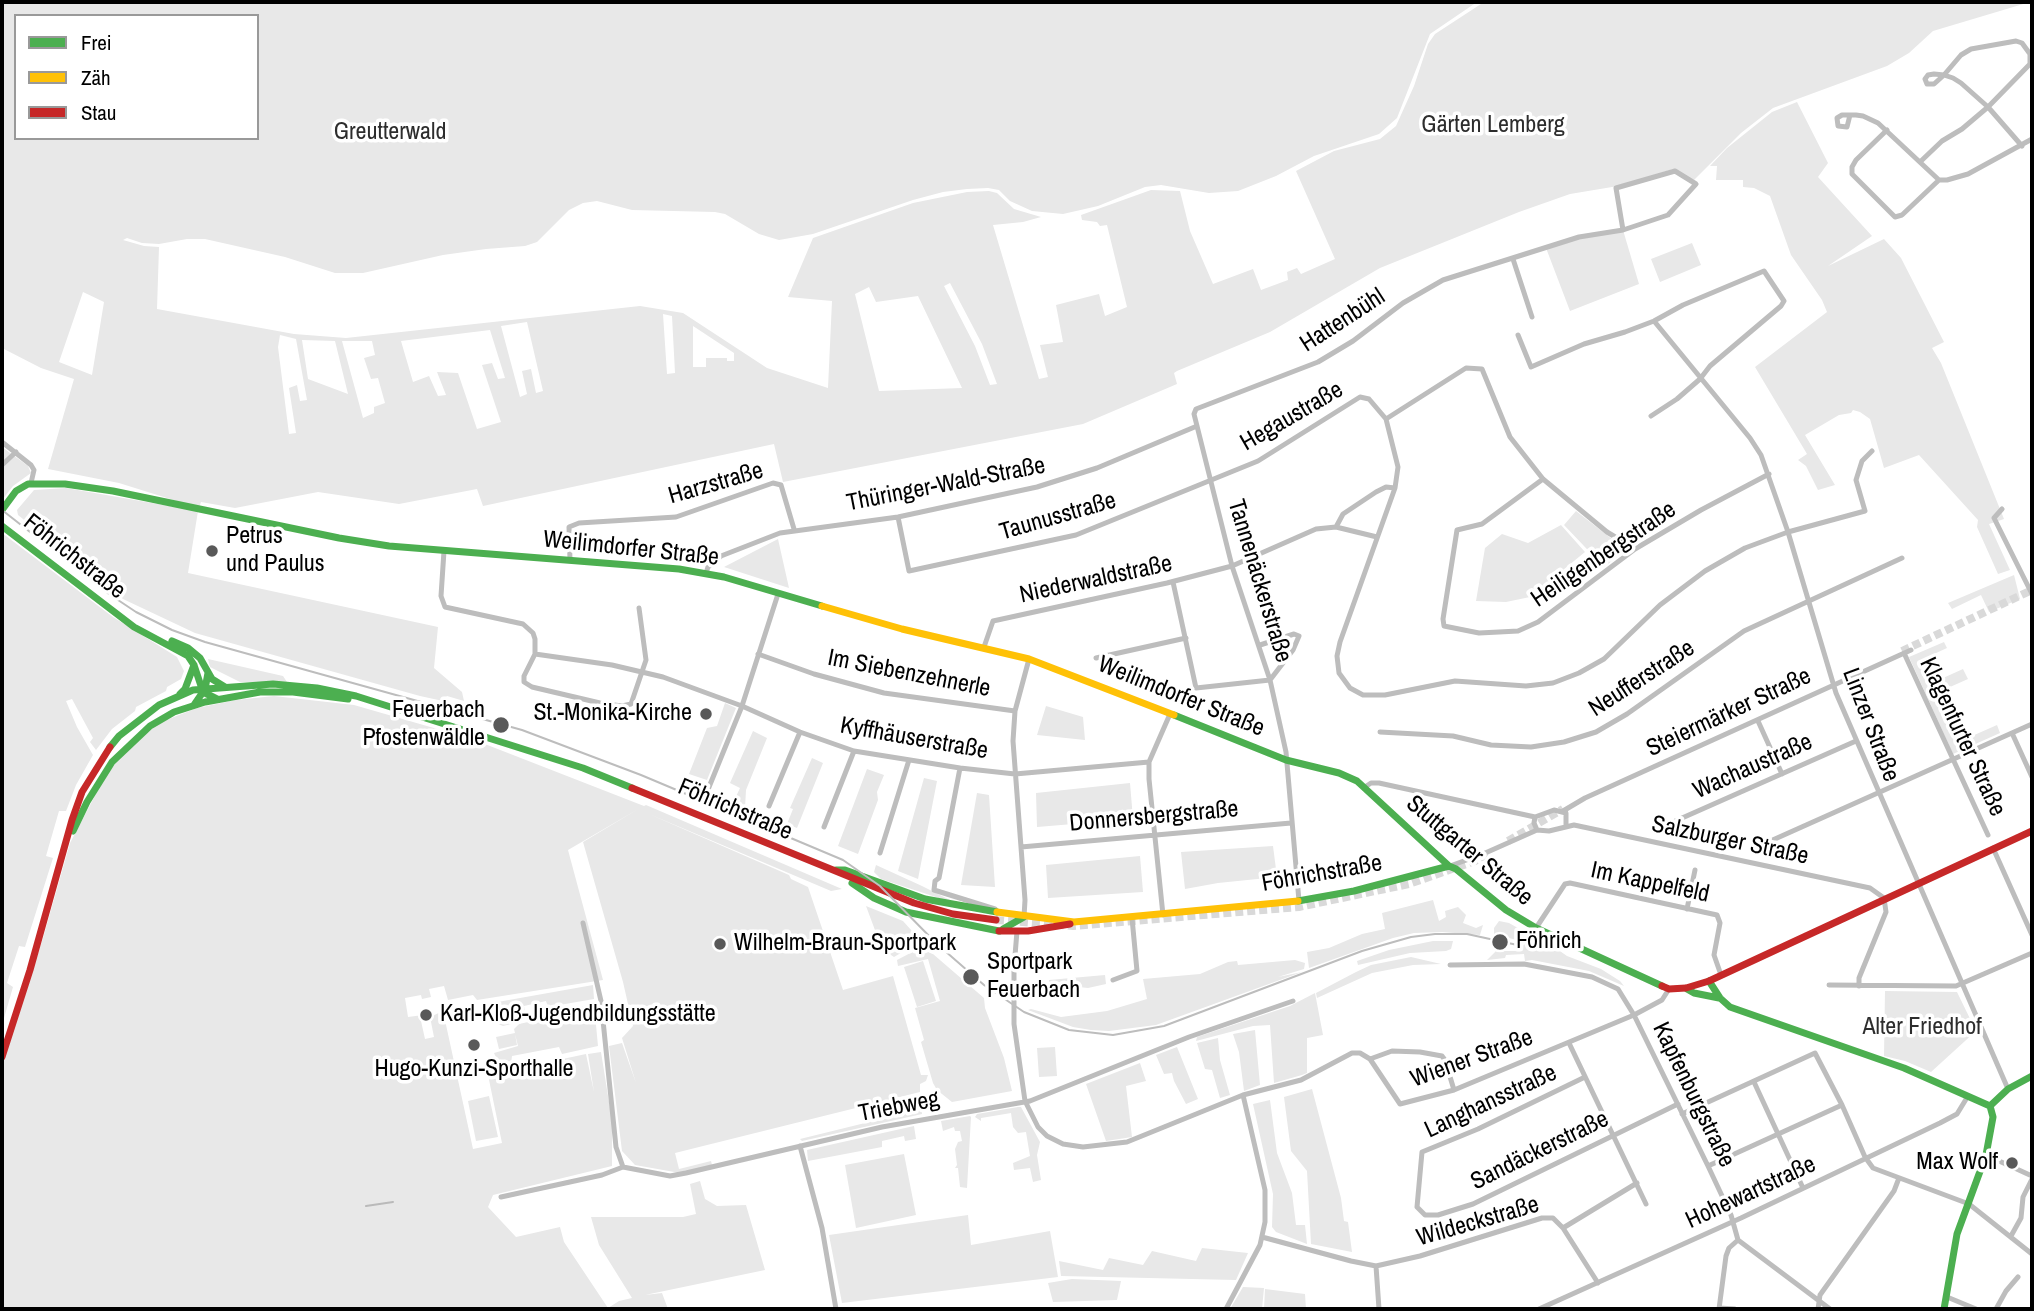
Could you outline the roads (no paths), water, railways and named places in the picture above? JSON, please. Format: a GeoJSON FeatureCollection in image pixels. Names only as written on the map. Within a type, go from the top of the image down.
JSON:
{"type":"FeatureCollection","features":[{"type":"Feature","properties":{"kind":"main road"},"geometry":{"type":"LineString","coordinates":[[2,510],[16,491],[31,483]]}},
{"type":"Feature","properties":{"kind":"main road","name":"Weilimdorfer Straße"},"geometry":{"type":"LineString","coordinates":[[31,483],[98,488],[389,546],[638,565],[706,573],[902,629],[1029,659],[1286,760],[1339,773],[1365,787]]}},
{"type":"Feature","properties":{"kind":"main road","name":"Föhrichstraße"},"geometry":{"type":"LineString","coordinates":[[2,526],[123,619],[183,652],[194,665]]}},
{"type":"Feature","properties":{"kind":"main road","name":"Föhrichstraße"},"geometry":{"type":"LineString","coordinates":[[123,619],[188,648],[204,663],[208,673],[225,687]]}},
{"type":"Feature","properties":{"kind":"main road"},"geometry":{"type":"LineString","coordinates":[[194,665],[203,690],[210,697],[217,699]]}},
{"type":"Feature","properties":{"kind":"main road"},"geometry":{"type":"LineString","coordinates":[[2,1057],[30,970],[76,807],[104,754],[119,736],[147,712],[186,689],[194,665]]}},
{"type":"Feature","properties":{"kind":"main road"},"geometry":{"type":"LineString","coordinates":[[194,705],[203,690],[208,673]]}},
{"type":"Feature","properties":{"kind":"main road"},"geometry":{"type":"LineString","coordinates":[[180,694],[225,687],[273,684],[356,696],[382,706]]}},
{"type":"Feature","properties":{"kind":"main road"},"geometry":{"type":"LineString","coordinates":[[67,844],[97,783],[121,751],[156,722],[194,705],[276,691],[382,706]]}},
{"type":"Feature","properties":{"kind":"main road","name":"Föhrichstraße"},"geometry":{"type":"LineString","coordinates":[[382,706],[488,737],[630,786],[841,875],[932,909],[1074,922]]}},
{"type":"Feature","properties":{"kind":"main road","name":"Stuttgarter Straße"},"geometry":{"type":"LineString","coordinates":[[1365,787],[1449,866],[1457,869],[1506,910],[1536,928],[1669,989]]}},
{"type":"Feature","properties":{"kind":"main road"},"geometry":{"type":"LineString","coordinates":[[1669,989],[1686,988],[1709,981],[2032,831]]}},
{"type":"Feature","properties":{"kind":"main road","name":"Föhrichstraße"},"geometry":{"type":"LineString","coordinates":[[1016,927],[1038,929],[1074,922],[1299,901],[1382,885],[1449,866]]}},
{"type":"Feature","properties":{"kind":"main road"},"geometry":{"type":"LineString","coordinates":[[827,869],[845,870],[925,899],[997,916]]}},
{"type":"Feature","properties":{"kind":"main road"},"geometry":{"type":"LineString","coordinates":[[841,875],[874,898],[906,912],[961,925],[999,930],[1016,927],[1026,919],[1038,929]]}},
{"type":"Feature","properties":{"kind":"main road"},"geometry":{"type":"LineString","coordinates":[[1008,914],[1016,927]]}},
{"type":"Feature","properties":{"kind":"main road"},"geometry":{"type":"LineString","coordinates":[[1709,981],[1720,999],[1730,1007],[1904,1068],[1990,1107],[1993,1117],[1986,1155],[1957,1234],[1944,1309]]}},
{"type":"Feature","properties":{"kind":"main road"},"geometry":{"type":"LineString","coordinates":[[1686,988],[1694,993],[1720,999]]}},
{"type":"Feature","properties":{"kind":"main road"},"geometry":{"type":"LineString","coordinates":[[1990,1107],[2008,1089],[2032,1076]]}},
{"type":"Feature","properties":{"kind":"street"},"geometry":{"type":"LineString","coordinates":[[1920,162],[1941,141],[1962,129],[1988,107],[2030,64],[2031,58],[2022,43],[2016,41],[1971,49],[1961,55],[1944,75],[1961,83],[1988,107],[2022,146]]}},
{"type":"Feature","properties":{"kind":"street"},"geometry":{"type":"LineString","coordinates":[[1850,115],[1870,118],[1887,130],[1938,180]]}},
{"type":"Feature","properties":{"kind":"street"},"geometry":{"type":"LineString","coordinates":[[1887,130],[1856,160],[1852,174],[1895,217],[1902,215],[1938,180],[1968,174],[2032,139]]}},
{"type":"Feature","properties":{"kind":"street","name":"Hattenbühl"},"geometry":{"type":"LineString","coordinates":[[1194,414],[1196,409],[1318,362],[1353,341],[1402,303],[1443,280],[1579,237],[1623,230],[1668,215],[1696,184],[1675,171],[1616,188],[1623,230]]}},
{"type":"Feature","properties":{"kind":"street"},"geometry":{"type":"LineString","coordinates":[[1513,259],[1532,317]]}},
{"type":"Feature","properties":{"kind":"street"},"geometry":{"type":"LineString","coordinates":[[1518,335],[1531,367],[1584,344],[1654,321],[1683,304],[1764,271],[1784,301],[1781,306],[1710,366],[1700,379],[1651,416]]}},
{"type":"Feature","properties":{"kind":"street","name":"Linzer Straße"},"geometry":{"type":"LineString","coordinates":[[1654,321],[1750,438],[1769,474],[1833,684],[1877,792],[2008,1089]]}},
{"type":"Feature","properties":{"kind":"street"},"geometry":{"type":"LineString","coordinates":[[1635,549],[1607,532],[1543,479],[1510,437],[1482,369],[1466,368],[1386,419],[1398,467],[1395,488],[1337,656],[1339,673],[1350,688],[1363,695],[1385,695],[1455,681],[1526,686],[1553,683],[1579,673],[1604,659],[1660,605],[1705,571],[1745,548],[1788,531],[1864,511],[1856,480],[1861,461],[1872,451]]}},
{"type":"Feature","properties":{"kind":"street","name":"Hegaustraße"},"geometry":{"type":"LineString","coordinates":[[1211,480],[1258,461],[1360,397],[1369,399],[1386,419]]}},
{"type":"Feature","properties":{"kind":"street","name":"Tannenäckerstraße"},"geometry":{"type":"LineString","coordinates":[[1194,414],[1232,566],[1270,680],[1286,760],[1299,901]]}},
{"type":"Feature","properties":{"kind":"street","name":"Thüringer-Wald-Straße"},"geometry":{"type":"LineString","coordinates":[[706,573],[708,566],[721,556],[760,539],[794,529],[898,517],[1059,481],[1197,426]]}},
{"type":"Feature","properties":{"kind":"street"},"geometry":{"type":"LineString","coordinates":[[2,442],[34,470],[31,483]]}},
{"type":"Feature","properties":{"kind":"street"},"geometry":{"type":"LineString","coordinates":[[2,465],[16,452]]}},
{"type":"Feature","properties":{"kind":"street","name":"Heiligenbergstraße"},"geometry":{"type":"LineString","coordinates":[[1543,479],[1482,524],[1457,530],[1444,626],[1479,633],[1518,631],[1538,622],[1635,549],[1769,474]]}},
{"type":"Feature","properties":{"kind":"street","name":"Taunusstraße"},"geometry":{"type":"LineString","coordinates":[[898,517],[909,571],[1076,535],[1211,480]]}},
{"type":"Feature","properties":{"kind":"street","name":"Harzstraße"},"geometry":{"type":"LineString","coordinates":[[570,560],[569,527],[579,523],[676,517],[774,483],[781,485],[794,529]]}},
{"type":"Feature","properties":{"kind":"street"},"geometry":{"type":"LineString","coordinates":[[1377,537],[1336,527],[1343,514],[1376,492],[1384,488],[1395,488]]}},
{"type":"Feature","properties":{"kind":"street"},"geometry":{"type":"LineString","coordinates":[[2002,509],[1994,518],[2032,594]]}},
{"type":"Feature","properties":{"kind":"street","name":"Niederwaldstraße"},"geometry":{"type":"LineString","coordinates":[[984,647],[993,621],[1173,582],[1232,566],[1315,529],[1336,527]]}},
{"type":"Feature","properties":{"kind":"street"},"geometry":{"type":"LineString","coordinates":[[444,551],[441,596],[445,607],[523,624],[536,639],[535,654],[524,676],[524,682],[563,696],[622,706],[631,704],[646,660],[639,608]]}},
{"type":"Feature","properties":{"kind":"street","name":"Neufferstraße"},"geometry":{"type":"LineString","coordinates":[[1380,732],[1453,736],[1491,745],[1531,747],[1564,742],[1596,732],[1627,714],[1744,631],[1902,558]]}},
{"type":"Feature","properties":{"kind":"street"},"geometry":{"type":"LineString","coordinates":[[1173,582],[1196,688],[1270,680],[1293,650],[1299,636],[1294,634],[1260,645]]}},
{"type":"Feature","properties":{"kind":"street"},"geometry":{"type":"LineString","coordinates":[[707,792],[742,706],[778,594]]}},
{"type":"Feature","properties":{"kind":"street"},"geometry":{"type":"LineString","coordinates":[[1096,658],[1186,638]]}},
{"type":"Feature","properties":{"kind":"street","name":"Steiermärker Straße"},"geometry":{"type":"LineString","coordinates":[[1535,817],[1544,812],[1563,811],[1585,798],[1908,652]]}},
{"type":"Feature","properties":{"kind":"street","name":"Klagenfurter Straße"},"geometry":{"type":"LineString","coordinates":[[1908,652],[1987,835]]}},
{"type":"Feature","properties":{"kind":"street","name":"Kyffhäuserstraße"},"geometry":{"type":"LineString","coordinates":[[535,654],[612,665],[663,677],[853,751],[1015,774],[1149,762]]}},
{"type":"Feature","properties":{"kind":"street","name":"Im Siebenzehnerle"},"geometry":{"type":"LineString","coordinates":[[758,654],[814,674],[884,693],[1014,711]]}},
{"type":"Feature","properties":{"kind":"street"},"geometry":{"type":"LineString","coordinates":[[1026,919],[1013,741],[1014,711],[1029,659]]}},
{"type":"Feature","properties":{"kind":"street"},"geometry":{"type":"LineString","coordinates":[[1163,915],[1149,762],[1171,714]]}},
{"type":"Feature","properties":{"kind":"street"},"geometry":{"type":"LineString","coordinates":[[1758,721],[1782,774]]}},
{"type":"Feature","properties":{"kind":"street"},"geometry":{"type":"LineString","coordinates":[[1757,847],[2032,724]]}},
{"type":"Feature","properties":{"kind":"street"},"geometry":{"type":"LineString","coordinates":[[769,806],[800,732]]}},
{"type":"Feature","properties":{"kind":"street"},"geometry":{"type":"LineString","coordinates":[[2012,733],[2032,777]]}},
{"type":"Feature","properties":{"kind":"street","name":"Wachaustraße"},"geometry":{"type":"LineString","coordinates":[[1664,826],[1856,741]]}},
{"type":"Feature","properties":{"kind":"street"},"geometry":{"type":"LineString","coordinates":[[824,827],[853,751]]}},
{"type":"Feature","properties":{"kind":"street"},"geometry":{"type":"LineString","coordinates":[[880,853],[909,760]]}},
{"type":"Feature","properties":{"kind":"street"},"geometry":{"type":"LineString","coordinates":[[960,768],[939,878],[935,881],[934,890],[992,907],[997,916]]}},
{"type":"Feature","properties":{"kind":"street"},"geometry":{"type":"LineString","coordinates":[[1365,787],[1371,783],[1379,783],[1535,817],[1537,830]]}},
{"type":"Feature","properties":{"kind":"street"},"geometry":{"type":"LineString","coordinates":[[1563,811],[1568,817],[1566,826]]}},
{"type":"Feature","properties":{"kind":"street","name":"Donnersbergstraße"},"geometry":{"type":"LineString","coordinates":[[1021,847],[1291,822]]}},
{"type":"Feature","properties":{"kind":"street","name":"Föhrichstraße"},"geometry":{"type":"LineString","coordinates":[[1449,866],[1537,830],[1542,832],[1566,826]]}},
{"type":"Feature","properties":{"kind":"street","name":"Salzburger Straße"},"geometry":{"type":"LineString","coordinates":[[1566,826],[1582,826],[1870,888],[1884,898]]}},
{"type":"Feature","properties":{"kind":"street","name":"Klagenfurter Straße"},"geometry":{"type":"LineString","coordinates":[[1993,848],[2032,935]]}},
{"type":"Feature","properties":{"kind":"street"},"geometry":{"type":"LineString","coordinates":[[1687,909],[1695,870]]}},
{"type":"Feature","properties":{"kind":"street","name":"Im Kappelfeld"},"geometry":{"type":"LineString","coordinates":[[1536,928],[1565,884],[1570,883],[1719,917],[1714,955],[1721,975]]}},
{"type":"Feature","properties":{"kind":"street"},"geometry":{"type":"LineString","coordinates":[[1859,986],[1859,978],[1886,912],[1884,898]]}},
{"type":"Feature","properties":{"kind":"street"},"geometry":{"type":"LineString","coordinates":[[1112,980],[1137,971],[1132,918]]}},
{"type":"Feature","properties":{"kind":"street"},"geometry":{"type":"LineString","coordinates":[[583,923],[601,1001],[616,1147],[623,1167]]}},
{"type":"Feature","properties":{"kind":"street"},"geometry":{"type":"LineString","coordinates":[[1016,927],[1014,1024],[1025,1101],[1038,1127],[1047,1136],[1063,1144],[1083,1147],[1127,1142],[1243,1096],[1301,1080],[1352,1053],[1360,1053],[1370,1059],[1392,1051],[1442,1056],[1454,1090]]}},
{"type":"Feature","properties":{"kind":"street"},"geometry":{"type":"LineString","coordinates":[[1829,985],[1956,986],[2032,953]]}},
{"type":"Feature","properties":{"kind":"street","name":"Kapfenburgstraße"},"geometry":{"type":"LineString","coordinates":[[1451,965],[1524,964],[1592,977],[1618,989],[1634,1015],[1708,1166],[1738,1240]]}},
{"type":"Feature","properties":{"kind":"street","name":"Wiener Straße"},"geometry":{"type":"LineString","coordinates":[[1370,1059],[1400,1104],[1454,1090],[1569,1043],[1662,1000],[1669,989]]}},
{"type":"Feature","properties":{"kind":"street","name":"Triebweg"},"geometry":{"type":"LineString","coordinates":[[501,1197],[592,1177],[623,1167],[670,1175],[737,1162],[882,1127],[1025,1101],[1189,1037],[1293,1001]]}},
{"type":"Feature","properties":{"kind":"street"},"geometry":{"type":"LineString","coordinates":[[1569,1043],[1646,1203]]}},
{"type":"Feature","properties":{"kind":"street"},"geometry":{"type":"LineString","coordinates":[[1682,1114],[1815,1053],[1865,1157],[1873,1168],[1969,1204],[2032,1254]]}},
{"type":"Feature","properties":{"kind":"street","name":"Langhansstraße"},"geometry":{"type":"LineString","coordinates":[[1417,1207],[1422,1152],[1478,1129],[1585,1077]]}},
{"type":"Feature","properties":{"kind":"street"},"geometry":{"type":"LineString","coordinates":[[1754,1082],[1803,1188]]}},
{"type":"Feature","properties":{"kind":"street"},"geometry":{"type":"LineString","coordinates":[[1226,1309],[1262,1237],[1265,1196],[1243,1096]]}},
{"type":"Feature","properties":{"kind":"street","name":"Hohewartstraße"},"geometry":{"type":"LineString","coordinates":[[1540,1309],[1732,1222],[1957,1114],[1968,1096]]}},
{"type":"Feature","properties":{"kind":"street","name":"Sandäckerstraße"},"geometry":{"type":"LineString","coordinates":[[1417,1207],[1425,1215],[1438,1215],[1473,1204],[1678,1104]]}},
{"type":"Feature","properties":{"kind":"street"},"geometry":{"type":"LineString","coordinates":[[1708,1166],[1842,1105]]}},
{"type":"Feature","properties":{"kind":"street"},"geometry":{"type":"LineString","coordinates":[[800,1146],[822,1228],[835,1309]]}},
{"type":"Feature","properties":{"kind":"street"},"geometry":{"type":"LineString","coordinates":[[1986,1155],[2032,1178],[2023,1197],[2021,1218],[2011,1236]]}},
{"type":"Feature","properties":{"kind":"street"},"geometry":{"type":"LineString","coordinates":[[1818,1309],[1820,1295],[1894,1191],[1899,1178]]}},
{"type":"Feature","properties":{"kind":"street"},"geometry":{"type":"LineString","coordinates":[[1563,1228],[1637,1183]]}},
{"type":"Feature","properties":{"kind":"street","name":"Wildeckstraße"},"geometry":{"type":"LineString","coordinates":[[1262,1237],[1376,1266],[1420,1256],[1542,1218],[1553,1218],[1563,1228],[1598,1283]]}},
{"type":"Feature","properties":{"kind":"street"},"geometry":{"type":"LineString","coordinates":[[1735,1309],[1719,1309],[1726,1256],[1729,1248],[1738,1240],[1830,1309]]}},
{"type":"Feature","properties":{"kind":"street"},"geometry":{"type":"LineString","coordinates":[[1376,1266],[1379,1309]]}},
{"type":"Feature","properties":{"kind":"street"},"geometry":{"type":"LineString","coordinates":[[1996,1309],[2006,1291],[2018,1278]]}},
{"type":"Feature","properties":{"kind":"street"},"geometry":{"type":"LineString","coordinates":[[1947,1297],[1976,1309]]}},
{"type":"Feature","properties":{"kind":"waterway"},"geometry":{"type":"LineString","coordinates":[[366,1206],[393,1202]]}},
{"type":"Feature","properties":{"kind":"tunnel"},"geometry":{"type":"LineString","coordinates":[[1902,651],[2032,590]]}},
{"type":"Feature","properties":{"kind":"tunnel"},"geometry":{"type":"LineString","coordinates":[[1508,841],[1563,809]]}},
{"type":"Feature","properties":{"kind":"tunnel"},"geometry":{"type":"LineString","coordinates":[[996,920],[1073,926],[1299,907],[1409,884],[1475,861],[1488,853]]}},
{"type":"Feature","properties":{"kind":"tram line"},"geometry":{"type":"LineString","coordinates":[[2,510],[109,594],[136,612],[172,630],[205,642],[522,730],[641,775],[843,860],[880,886],[937,944],[984,985],[1024,1012],[1069,1030],[1113,1035],[1164,1026],[1362,951],[1411,937],[1467,934],[1522,946]]}},
{"type":"Feature","properties":{"kind":"place","name":"Petrus und Paulus"},"geometry":{"type":"Point","coordinates":[212,551]}},
{"type":"Feature","properties":{"kind":"place","name":"St.-Monika-Kirche"},"geometry":{"type":"Point","coordinates":[706,714]}},
{"type":"Feature","properties":{"kind":"place","name":"Feuerbach Pfostenwäldle"},"geometry":{"type":"Point","coordinates":[501,725]}},
{"type":"Feature","properties":{"kind":"place","name":"Föhrich"},"geometry":{"type":"Point","coordinates":[1500,942]}},
{"type":"Feature","properties":{"kind":"place","name":"Wilhelm-Braun-Sportpark"},"geometry":{"type":"Point","coordinates":[720,944]}},
{"type":"Feature","properties":{"kind":"place","name":"Sportpark Feuerbach"},"geometry":{"type":"Point","coordinates":[971,977]}},
{"type":"Feature","properties":{"kind":"place","name":"Karl-Kloß-Jugendbildungsstätte"},"geometry":{"type":"Point","coordinates":[426,1015]}},
{"type":"Feature","properties":{"kind":"place","name":"Hugo-Kunzi-Sporthalle"},"geometry":{"type":"Point","coordinates":[474,1045]}},
{"type":"Feature","properties":{"kind":"place","name":"Max Wolf"},"geometry":{"type":"Point","coordinates":[2012,1163]}},
{"type":"Feature","properties":{"kind":"park label","name":"Gärten Lemberg"},"geometry":{"type":"Point","coordinates":[1493,126]}},
{"type":"Feature","properties":{"kind":"park label","name":"Greutterwald"},"geometry":{"type":"Point","coordinates":[390,133]}},
{"type":"Feature","properties":{"kind":"park label","name":"Alter Friedhof"},"geometry":{"type":"Point","coordinates":[1922,1028]}}]}
